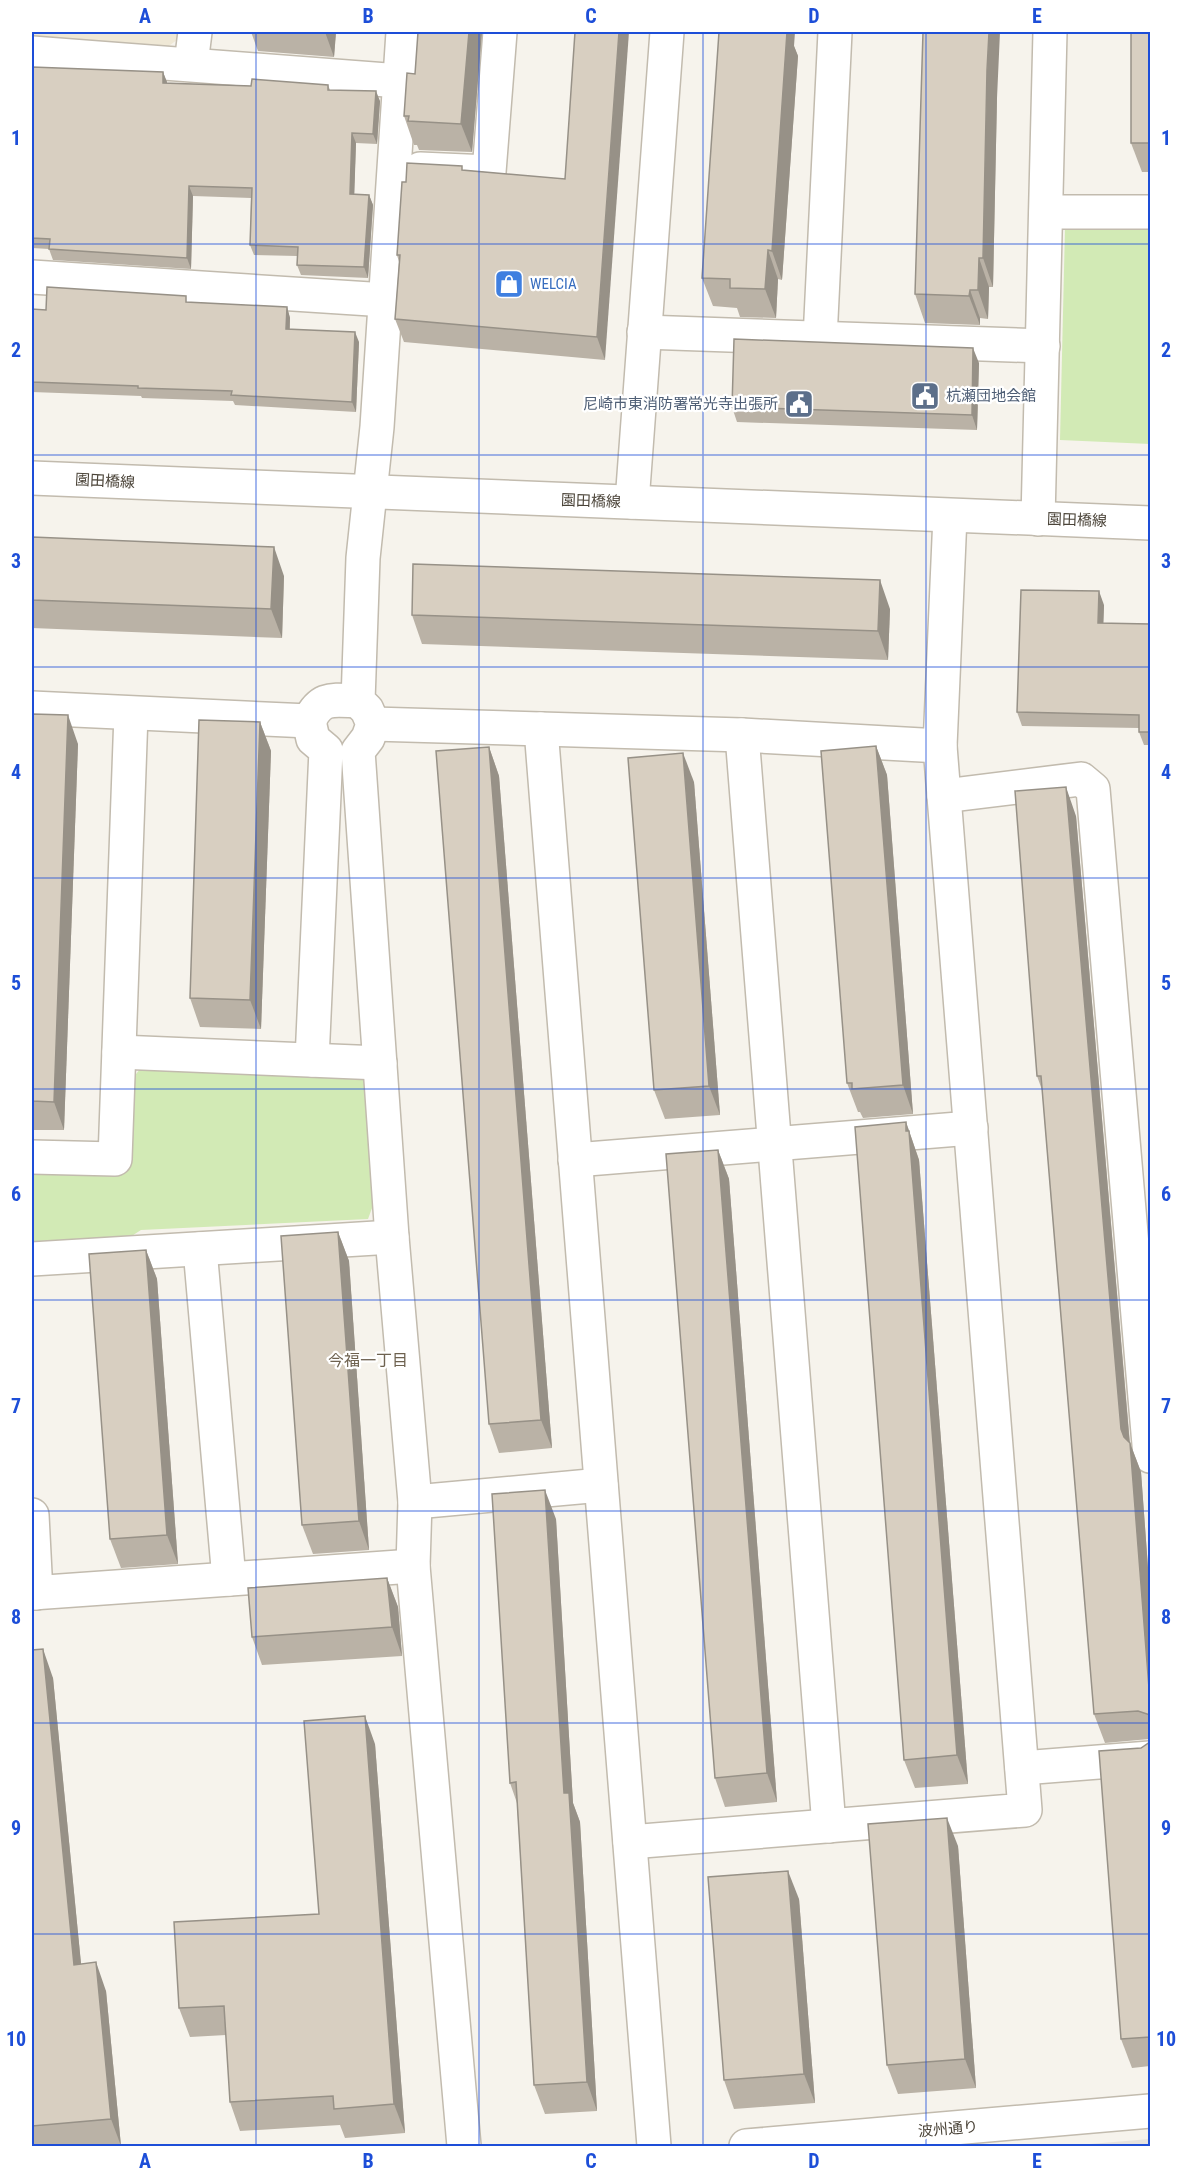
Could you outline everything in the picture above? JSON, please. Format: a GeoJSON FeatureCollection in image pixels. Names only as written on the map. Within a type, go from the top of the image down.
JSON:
{"type":"FeatureCollection","features":[{"type":"Feature","properties":{"kind":"street"},"geometry":{"type":"LineString","coordinates":[[191,64],[195,32]]}},
{"type":"Feature","properties":{"kind":"street"},"geometry":{"type":"LineString","coordinates":[[403,32],[386,300],[363,558],[363,725],[380,1063],[392,1237],[415,1502],[413,1566],[464,2146]]}},
{"type":"Feature","properties":{"kind":"street"},"geometry":{"type":"LineString","coordinates":[[394,167],[489,172],[500,32]]}},
{"type":"Feature","properties":{"kind":"street"},"geometry":{"type":"LineString","coordinates":[[632,502],[667,32]]}},
{"type":"Feature","properties":{"kind":"street"},"geometry":{"type":"LineString","coordinates":[[820,339],[835,32]]}},
{"type":"Feature","properties":{"kind":"street"},"geometry":{"type":"LineString","coordinates":[[1038,519],[1050,32]]}},
{"type":"Feature","properties":{"kind":"street"},"geometry":{"type":"LineString","coordinates":[[32,53],[400,81]]}},
{"type":"Feature","properties":{"kind":"street"},"geometry":{"type":"LineString","coordinates":[[1046,212],[1150,212]]}},
{"type":"Feature","properties":{"kind":"street"},"geometry":{"type":"LineString","coordinates":[[32,276],[386,300]]}},
{"type":"Feature","properties":{"kind":"street"},"geometry":{"type":"LineString","coordinates":[[644,332],[1043,346]]}},
{"type":"Feature","properties":{"kind":"street","name":"園田橋線"},"geometry":{"type":"LineString","coordinates":[[32,478],[1150,524]]}},
{"type":"Feature","properties":{"kind":"street"},"geometry":{"type":"LineString","coordinates":[[630,1842],[1025,1810],[940,746],[950,516]]}},
{"type":"Feature","properties":{"kind":"street"},"geometry":{"type":"LineString","coordinates":[[326,750],[313,740],[309,721],[316,707],[328,700],[363,725],[742,735],[940,746]]}},
{"type":"Feature","properties":{"kind":"street"},"geometry":{"type":"LineString","coordinates":[[32,708],[309,721]]}},
{"type":"Feature","properties":{"kind":"street"},"geometry":{"type":"LineString","coordinates":[[32,1157],[115,1159],[131,714]]}},
{"type":"Feature","properties":{"kind":"street"},"geometry":{"type":"LineString","coordinates":[[326,750],[363,725]]}},
{"type":"Feature","properties":{"kind":"street"},"geometry":{"type":"LineString","coordinates":[[541,729],[654,2146]]}},
{"type":"Feature","properties":{"kind":"street"},"geometry":{"type":"LineString","coordinates":[[742,735],[829,1826]]}},
{"type":"Feature","properties":{"kind":"street"},"geometry":{"type":"LineString","coordinates":[[312,1060],[326,750]]}},
{"type":"Feature","properties":{"kind":"street"},"geometry":{"type":"LineString","coordinates":[[944,796],[1082,779],[1093,789],[1150,1456]]}},
{"type":"Feature","properties":{"kind":"street"},"geometry":{"type":"LineString","coordinates":[[119,1052],[380,1063]]}},
{"type":"Feature","properties":{"kind":"street"},"geometry":{"type":"LineString","coordinates":[[575,1160],[971,1128]]}},
{"type":"Feature","properties":{"kind":"street"},"geometry":{"type":"LineString","coordinates":[[32,1259],[392,1237]]}},
{"type":"Feature","properties":{"kind":"street"},"geometry":{"type":"LineString","coordinates":[[200,1249],[229,1580]]}},
{"type":"Feature","properties":{"kind":"street"},"geometry":{"type":"LineString","coordinates":[[415,1502],[601,1485]]}},
{"type":"Feature","properties":{"kind":"street"},"geometry":{"type":"LineString","coordinates":[[32,1515],[34,1593],[413,1566]]}},
{"type":"Feature","properties":{"kind":"street"},"geometry":{"type":"LineString","coordinates":[[1022,1768],[1150,1758]]}},
{"type":"Feature","properties":{"kind":"street","name":"波州通り"},"geometry":{"type":"LineString","coordinates":[[746,2146],[1150,2111]]}},
{"type":"Feature","properties":{"kind":"shaded area"},"geometry":{"type":"Polygon","coordinates":[[[32,32],[181,32],[181,37],[166,48],[32,36],[32,32]]]}},
{"type":"Feature","properties":{"kind":"shaded area"},"geometry":{"type":"Polygon","coordinates":[[[1150,2139],[1150,2146],[1066,2146],[1150,2139]]]}},
{"type":"Feature","properties":{"kind":"green space"},"geometry":{"type":"Polygon","coordinates":[[[1065,228],[1150,228],[1150,444],[1060,440],[1065,228]]]}},
{"type":"Feature","properties":{"kind":"green space"},"geometry":{"type":"Polygon","coordinates":[[[143,1065],[364,1077],[373,1083],[379,1189],[368,1219],[141,1230],[127,1239],[32,1247],[32,1171],[126,1173],[130,1082],[143,1065]]]}},
{"type":"Feature","properties":{"kind":"building"},"geometry":{"type":"Polygon","coordinates":[[[418,32],[469,32],[461,124],[408,121],[409,116],[404,116],[407,73],[415,74],[418,32]]]}},
{"type":"Feature","properties":{"kind":"building","name":"WELCIA"},"geometry":{"type":"Polygon","coordinates":[[[575,32],[619,32],[597,337],[395,319],[402,182],[406,182],[407,163],[462,166],[462,170],[565,179],[575,32]]]}},
{"type":"Feature","properties":{"kind":"building"},"geometry":{"type":"Polygon","coordinates":[[[719,32],[787,32],[772,251],[768,250],[765,289],[730,288],[730,279],[702,278],[719,32]]]}},
{"type":"Feature","properties":{"kind":"building"},"geometry":{"type":"Polygon","coordinates":[[[923,32],[989,32],[983,258],[979,258],[978,290],[970,290],[969,296],[915,294],[923,32]]]}},
{"type":"Feature","properties":{"kind":"building"},"geometry":{"type":"Polygon","coordinates":[[[1131,32],[1150,32],[1150,143],[1131,143],[1131,32]]]}},
{"type":"Feature","properties":{"kind":"building"},"geometry":{"type":"Polygon","coordinates":[[[32,67],[163,72],[163,83],[251,86],[252,79],[328,85],[328,90],[376,91],[373,134],[352,133],[350,194],[369,195],[364,267],[297,265],[298,247],[250,245],[252,188],[189,186],[187,258],[49,249],[50,239],[32,238],[32,67]]]}},
{"type":"Feature","properties":{"kind":"building"},"geometry":{"type":"Polygon","coordinates":[[[47,287],[186,296],[186,302],[287,307],[286,329],[355,332],[352,402],[231,395],[232,391],[32,382],[32,309],[46,310],[47,287]]]}},
{"type":"Feature","properties":{"kind":"building"},"geometry":{"type":"Polygon","coordinates":[[[734,339],[973,348],[972,415],[732,407],[734,339]]]}},
{"type":"Feature","properties":{"kind":"building"},"geometry":{"type":"Polygon","coordinates":[[[32,537],[274,547],[271,609],[32,600],[32,537]]]}},
{"type":"Feature","properties":{"kind":"building"},"geometry":{"type":"Polygon","coordinates":[[[413,564],[880,580],[878,631],[412,615],[413,564]]]}},
{"type":"Feature","properties":{"kind":"building"},"geometry":{"type":"Polygon","coordinates":[[[1021,590],[1099,591],[1098,623],[1150,624],[1150,732],[1139,732],[1139,715],[1017,712],[1021,590]]]}},
{"type":"Feature","properties":{"kind":"building"},"geometry":{"type":"Polygon","coordinates":[[[32,714],[68,715],[54,1102],[32,1101],[32,714]]]}},
{"type":"Feature","properties":{"kind":"building"},"geometry":{"type":"Polygon","coordinates":[[[199,720],[260,722],[250,1000],[190,998],[199,720]]]}},
{"type":"Feature","properties":{"kind":"building"},"geometry":{"type":"Polygon","coordinates":[[[876,746],[903,1085],[852,1089],[852,1083],[847,1083],[821,751],[876,746]]]}},
{"type":"Feature","properties":{"kind":"building"},"geometry":{"type":"Polygon","coordinates":[[[489,747],[541,1420],[489,1424],[436,751],[489,747]]]}},
{"type":"Feature","properties":{"kind":"building"},"geometry":{"type":"Polygon","coordinates":[[[683,753],[709,1086],[654,1090],[628,758],[683,753]]]}},
{"type":"Feature","properties":{"kind":"building"},"geometry":{"type":"Polygon","coordinates":[[[1066,787],[1121,1429],[1124,1437],[1130,1443],[1150,1715],[1138,1711],[1094,1714],[1041,1076],[1037,1076],[1015,791],[1066,787]]]}},
{"type":"Feature","properties":{"kind":"building"},"geometry":{"type":"Polygon","coordinates":[[[906,1122],[906,1131],[909,1131],[957,1755],[904,1760],[855,1127],[906,1122]]]}},
{"type":"Feature","properties":{"kind":"building"},"geometry":{"type":"Polygon","coordinates":[[[718,1150],[767,1773],[715,1778],[666,1154],[718,1150]]]}},
{"type":"Feature","properties":{"kind":"building"},"geometry":{"type":"Polygon","coordinates":[[[338,1232],[359,1521],[302,1525],[281,1236],[338,1232]]]}},
{"type":"Feature","properties":{"kind":"building"},"geometry":{"type":"Polygon","coordinates":[[[146,1250],[167,1535],[110,1539],[89,1254],[146,1250]]]}},
{"type":"Feature","properties":{"kind":"building"},"geometry":{"type":"Polygon","coordinates":[[[545,1490],[564,1793],[569,1793],[587,2082],[534,2085],[516,1782],[510,1783],[492,1494],[545,1490]]]}},
{"type":"Feature","properties":{"kind":"building"},"geometry":{"type":"Polygon","coordinates":[[[387,1578],[392,1627],[252,1637],[248,1588],[387,1578]]]}},
{"type":"Feature","properties":{"kind":"building"},"geometry":{"type":"Polygon","coordinates":[[[43,1649],[74,1965],[96,1962],[111,2119],[32,2126],[32,1650],[43,1649]]]}},
{"type":"Feature","properties":{"kind":"building"},"geometry":{"type":"Polygon","coordinates":[[[365,1716],[394,2104],[334,2109],[333,2096],[230,2102],[224,2006],[179,2008],[174,1922],[319,1914],[304,1721],[365,1716]]]}},
{"type":"Feature","properties":{"kind":"building"},"geometry":{"type":"Polygon","coordinates":[[[1150,1742],[1150,2037],[1121,2039],[1099,1751],[1141,1748],[1150,1742]]]}},
{"type":"Feature","properties":{"kind":"building"},"geometry":{"type":"Polygon","coordinates":[[[947,1818],[965,2059],[887,2065],[868,1824],[947,1818]]]}},
{"type":"Feature","properties":{"kind":"building"},"geometry":{"type":"Polygon","coordinates":[[[788,1871],[804,2074],[724,2080],[708,1877],[788,1871]]]}},
{"type":"Feature","properties":{"kind":"place","name":"WELCIA"},"geometry":{"type":"Point","coordinates":[509,284]}},
{"type":"Feature","properties":{"kind":"place","name":"杭瀬団地会館"},"geometry":{"type":"Point","coordinates":[925,396]}},
{"type":"Feature","properties":{"kind":"place","name":"尼崎市東消防署常光寺出張所"},"geometry":{"type":"Point","coordinates":[799,404]}},
{"type":"Feature","properties":{"kind":"district","name":"今福一丁目"},"geometry":{"type":"Point","coordinates":[368,1360]}}]}
